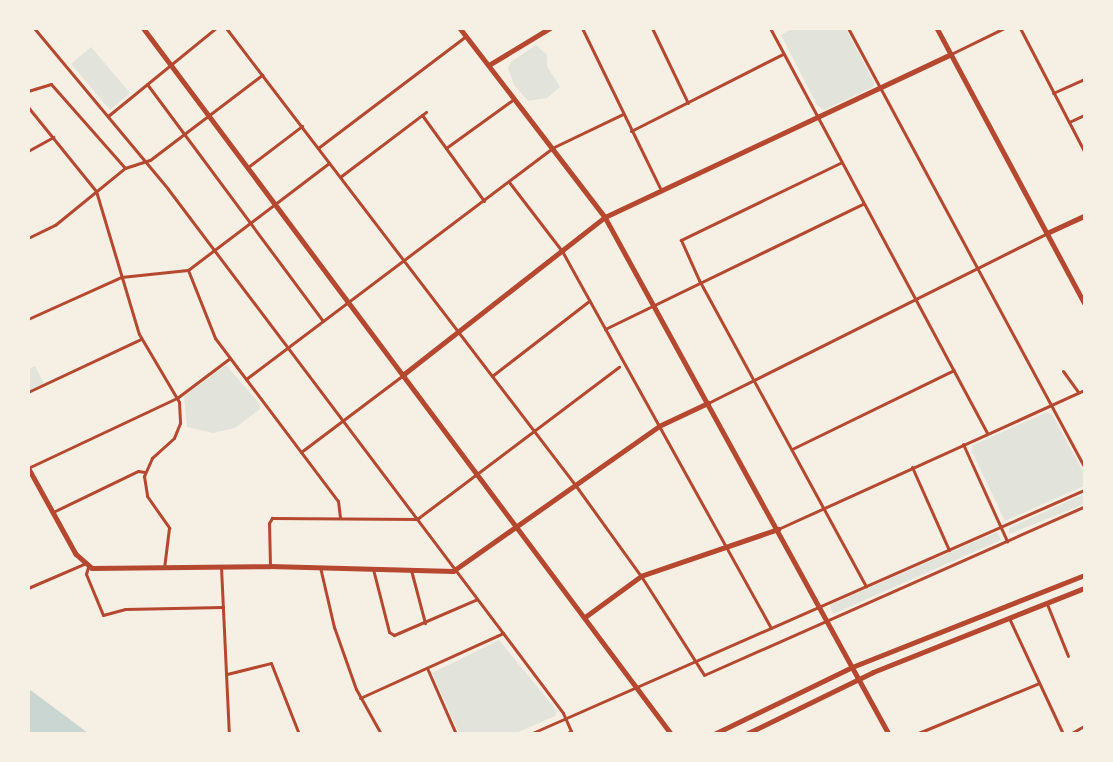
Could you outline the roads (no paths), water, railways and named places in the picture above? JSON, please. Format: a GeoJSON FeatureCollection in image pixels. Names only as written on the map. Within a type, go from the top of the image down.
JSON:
{"type":"FeatureCollection","features":[{"type":"Feature","properties":{"kind":"main road"},"geometry":{"type":"LineString","coordinates":[[143,28],[274,204],[350,301],[671,734]]}},
{"type":"Feature","properties":{"kind":"main road"},"geometry":{"type":"LineString","coordinates":[[714,734],[852,667],[1084,574]]}},
{"type":"Feature","properties":{"kind":"main road"},"geometry":{"type":"LineString","coordinates":[[746,734],[859,678],[1084,588]]}},
{"type":"Feature","properties":{"kind":"street"},"geometry":{"type":"LineString","coordinates":[[34,28],[146,162],[503,633],[565,718],[571,731],[566,734]]}},
{"type":"Feature","properties":{"kind":"street"},"geometry":{"type":"LineString","coordinates":[[108,116],[216,28]]}},
{"type":"Feature","properties":{"kind":"street"},"geometry":{"type":"LineString","coordinates":[[226,28],[576,486],[641,576],[704,675],[1084,507]]}},
{"type":"Feature","properties":{"kind":"street"},"geometry":{"type":"LineString","coordinates":[[229,33],[235,28]]}},
{"type":"Feature","properties":{"kind":"street"},"geometry":{"type":"LineString","coordinates":[[460,28],[605,217],[889,734]]}},
{"type":"Feature","properties":{"kind":"street"},"geometry":{"type":"LineString","coordinates":[[489,65],[538,31],[550,28]]}},
{"type":"Feature","properties":{"kind":"street"},"geometry":{"type":"LineString","coordinates":[[582,28],[661,190]]}},
{"type":"Feature","properties":{"kind":"street"},"geometry":{"type":"LineString","coordinates":[[652,28],[688,103]]}},
{"type":"Feature","properties":{"kind":"street"},"geometry":{"type":"LineString","coordinates":[[770,28],[840,163],[987,433]]}},
{"type":"Feature","properties":{"kind":"street"},"geometry":{"type":"LineString","coordinates":[[848,28],[1084,466]]}},
{"type":"Feature","properties":{"kind":"street"},"geometry":{"type":"LineString","coordinates":[[937,28],[1084,302]]}},
{"type":"Feature","properties":{"kind":"street"},"geometry":{"type":"LineString","coordinates":[[301,452],[605,217],[1004,28]]}},
{"type":"Feature","properties":{"kind":"street"},"geometry":{"type":"LineString","coordinates":[[1020,28],[1084,150]]}},
{"type":"Feature","properties":{"kind":"street"},"geometry":{"type":"LineString","coordinates":[[318,148],[466,36]]}},
{"type":"Feature","properties":{"kind":"street"},"geometry":{"type":"LineString","coordinates":[[631,131],[783,54]]}},
{"type":"Feature","properties":{"kind":"street"},"geometry":{"type":"LineString","coordinates":[[28,238],[55,225],[125,168],[146,162],[185,135],[262,75]]}},
{"type":"Feature","properties":{"kind":"street"},"geometry":{"type":"LineString","coordinates":[[1053,93],[1084,79]]}},
{"type":"Feature","properties":{"kind":"street"},"geometry":{"type":"LineString","coordinates":[[28,92],[51,84],[125,168]]}},
{"type":"Feature","properties":{"kind":"street"},"geometry":{"type":"LineString","coordinates":[[147,84],[324,321]]}},
{"type":"Feature","properties":{"kind":"street"},"geometry":{"type":"LineString","coordinates":[[446,148],[514,99]]}},
{"type":"Feature","properties":{"kind":"street"},"geometry":{"type":"LineString","coordinates":[[28,107],[96,191],[141,339],[177,398],[180,417],[176,434],[152,458],[145,472],[146,494],[169,528],[164,568]]}},
{"type":"Feature","properties":{"kind":"street"},"geometry":{"type":"LineString","coordinates":[[340,177],[424,114],[484,201]]}},
{"type":"Feature","properties":{"kind":"street"},"geometry":{"type":"LineString","coordinates":[[246,379],[552,148],[623,114]]}},
{"type":"Feature","properties":{"kind":"street"},"geometry":{"type":"LineString","coordinates":[[1069,122],[1084,115]]}},
{"type":"Feature","properties":{"kind":"street"},"geometry":{"type":"LineString","coordinates":[[247,168],[302,126]]}},
{"type":"Feature","properties":{"kind":"street"},"geometry":{"type":"LineString","coordinates":[[28,151],[53,137]]}},
{"type":"Feature","properties":{"kind":"street"},"geometry":{"type":"LineString","coordinates":[[28,319],[121,277],[188,270],[329,163]]}},
{"type":"Feature","properties":{"kind":"street"},"geometry":{"type":"LineString","coordinates":[[840,163],[681,240],[699,280],[866,586]]}},
{"type":"Feature","properties":{"kind":"street"},"geometry":{"type":"LineString","coordinates":[[509,182],[562,251],[771,628]]}},
{"type":"Feature","properties":{"kind":"street"},"geometry":{"type":"LineString","coordinates":[[605,329],[652,303],[862,203]]}},
{"type":"Feature","properties":{"kind":"street"},"geometry":{"type":"LineString","coordinates":[[28,588],[86,566],[164,568],[270,566],[455,570],[659,426],[708,403],[753,377],[1084,216]]}},
{"type":"Feature","properties":{"kind":"street"},"geometry":{"type":"LineString","coordinates":[[188,270],[209,327],[338,501],[340,518]]}},
{"type":"Feature","properties":{"kind":"street"},"geometry":{"type":"LineString","coordinates":[[492,376],[589,301]]}},
{"type":"Feature","properties":{"kind":"street"},"geometry":{"type":"LineString","coordinates":[[28,392],[141,339]]}},
{"type":"Feature","properties":{"kind":"street"},"geometry":{"type":"LineString","coordinates":[[223,608],[125,609],[103,615],[86,574],[86,566],[29,467],[177,398],[230,358]]}},
{"type":"Feature","properties":{"kind":"street"},"geometry":{"type":"LineString","coordinates":[[270,566],[270,519],[417,519],[619,367]]}},
{"type":"Feature","properties":{"kind":"street"},"geometry":{"type":"LineString","coordinates":[[792,449],[954,370]]}},
{"type":"Feature","properties":{"kind":"street"},"geometry":{"type":"LineString","coordinates":[[1063,370],[1078,392]]}},
{"type":"Feature","properties":{"kind":"street"},"geometry":{"type":"LineString","coordinates":[[585,617],[641,576],[778,529],[1084,390]]}},
{"type":"Feature","properties":{"kind":"street"},"geometry":{"type":"LineString","coordinates":[[963,444],[1007,541]]}},
{"type":"Feature","properties":{"kind":"street"},"geometry":{"type":"LineString","coordinates":[[912,467],[949,550]]}},
{"type":"Feature","properties":{"kind":"street"},"geometry":{"type":"LineString","coordinates":[[53,512],[138,471],[145,472]]}},
{"type":"Feature","properties":{"kind":"street"},"geometry":{"type":"LineString","coordinates":[[530,734],[1084,490]]}},
{"type":"Feature","properties":{"kind":"street"},"geometry":{"type":"LineString","coordinates":[[221,567],[229,734]]}},
{"type":"Feature","properties":{"kind":"street"},"geometry":{"type":"LineString","coordinates":[[320,567],[334,627],[360,698],[381,734]]}},
{"type":"Feature","properties":{"kind":"street"},"geometry":{"type":"LineString","coordinates":[[373,569],[392,635],[425,623],[477,599]]}},
{"type":"Feature","properties":{"kind":"street"},"geometry":{"type":"LineString","coordinates":[[411,570],[425,623]]}},
{"type":"Feature","properties":{"kind":"street"},"geometry":{"type":"LineString","coordinates":[[1046,602],[1068,656]]}},
{"type":"Feature","properties":{"kind":"street"},"geometry":{"type":"LineString","coordinates":[[1008,618],[1063,734]]}},
{"type":"Feature","properties":{"kind":"street"},"geometry":{"type":"LineString","coordinates":[[360,698],[503,633]]}},
{"type":"Feature","properties":{"kind":"street"},"geometry":{"type":"LineString","coordinates":[[227,674],[271,663],[299,734]]}},
{"type":"Feature","properties":{"kind":"street"},"geometry":{"type":"LineString","coordinates":[[427,668],[456,734]]}},
{"type":"Feature","properties":{"kind":"street"},"geometry":{"type":"LineString","coordinates":[[916,734],[1039,683]]}},
{"type":"Feature","properties":{"kind":"street"},"geometry":{"type":"LineString","coordinates":[[1070,734],[1084,726]]}}]}
